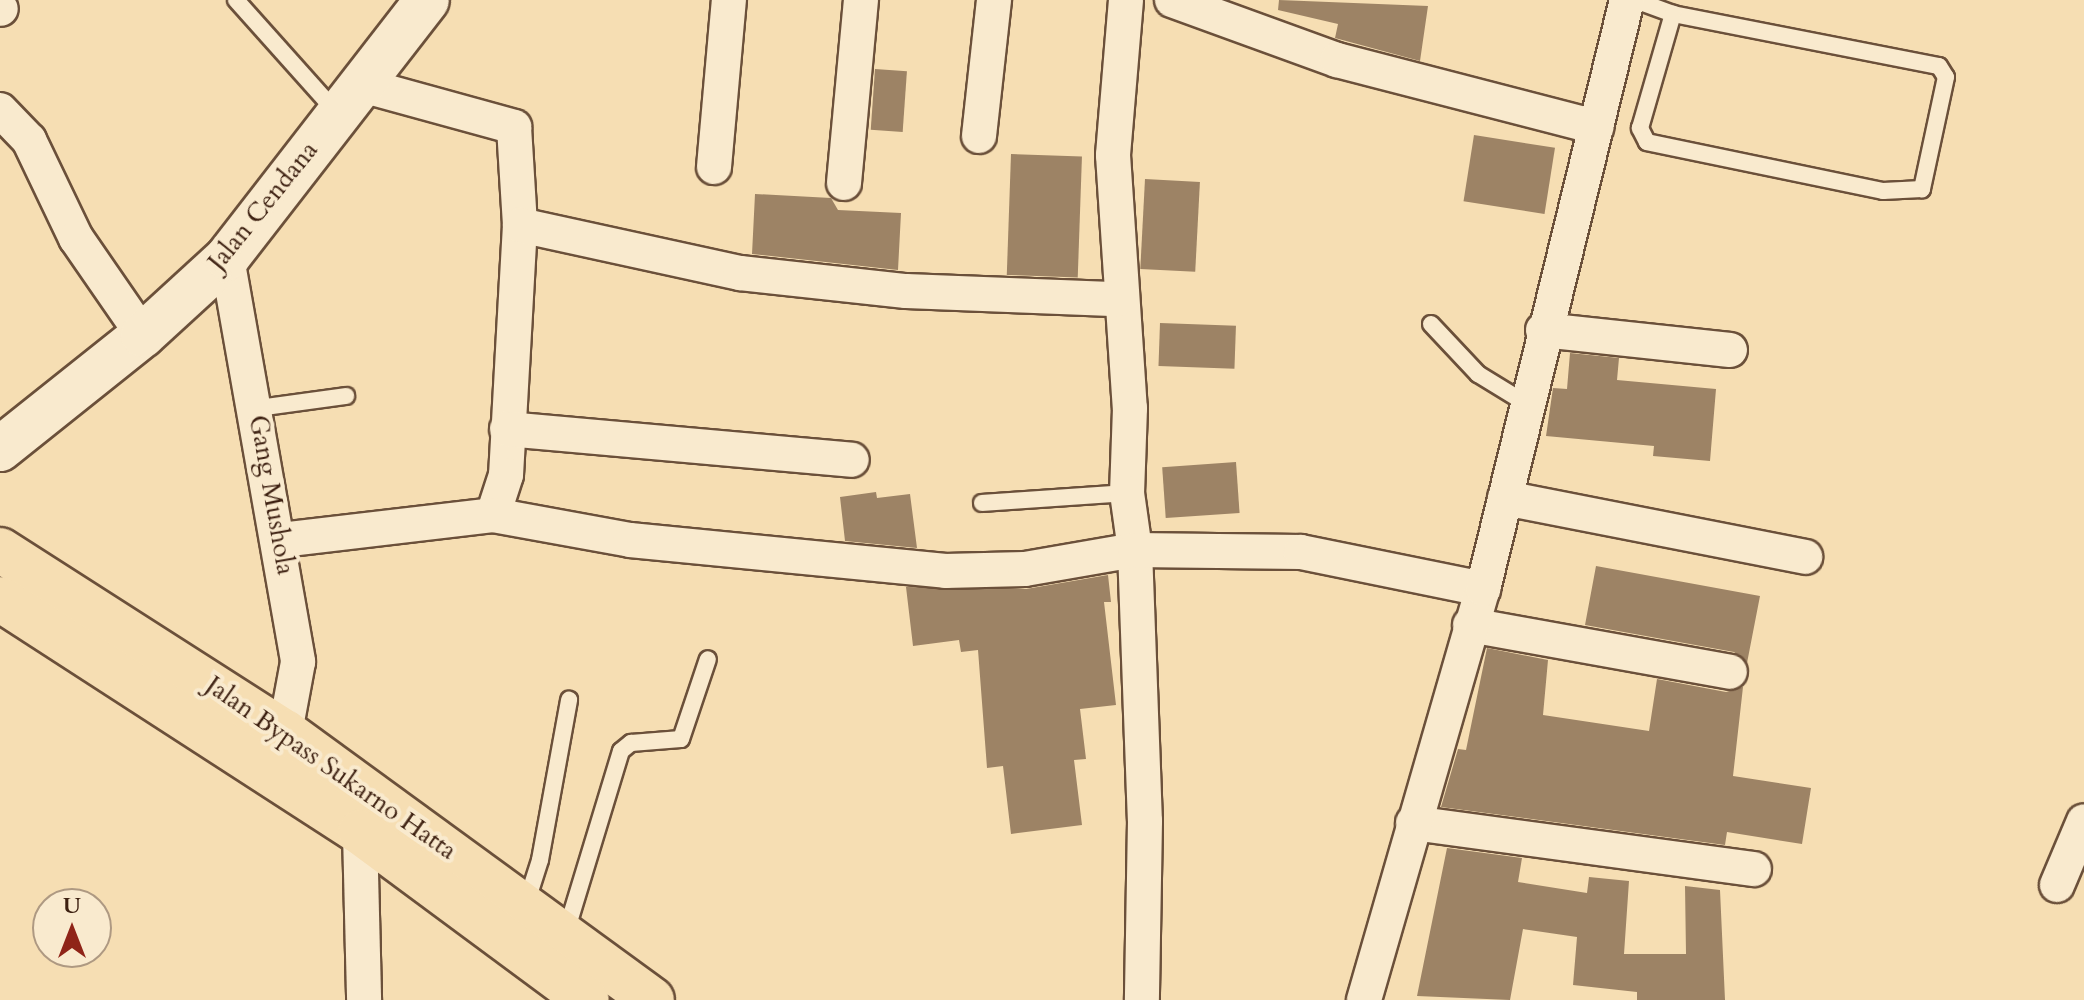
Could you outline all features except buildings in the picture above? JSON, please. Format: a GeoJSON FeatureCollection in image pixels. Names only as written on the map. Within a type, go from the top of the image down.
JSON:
{"type":"FeatureCollection","features":[{"type":"Feature","properties":{"kind":"highway","name":"Jalan Bypass Sukarno Hatta"},"geometry":{"type":"LineString","coordinates":[[0,550],[285,732],[526,904],[587,1000]]}},
{"type":"Feature","properties":{"kind":"highway","name":"Jalan Bypass Sukarno Hatta"},"geometry":{"type":"LineString","coordinates":[[0,599],[360,832],[556,951],[652,1000]]}},
{"type":"Feature","properties":{"kind":"street","name":"Jalan Cendana"},"geometry":{"type":"LineString","coordinates":[[0,449],[143,335],[227,258],[427,0]]}},
{"type":"Feature","properties":{"kind":"street"},"geometry":{"type":"LineString","coordinates":[[714,167],[729,0]]}},
{"type":"Feature","properties":{"kind":"street"},"geometry":{"type":"LineString","coordinates":[[844,183],[861,0]]}},
{"type":"Feature","properties":{"kind":"street"},"geometry":{"type":"LineString","coordinates":[[979,136],[994,0]]}},
{"type":"Feature","properties":{"kind":"street"},"geometry":{"type":"LineString","coordinates":[[1126,0],[1113,155],[1118,299],[1130,408],[1127,493],[1135,550],[1145,821],[1142,1000]]}},
{"type":"Feature","properties":{"kind":"street"},"geometry":{"type":"LineString","coordinates":[[1172,0],[1337,60],[1597,127]]}},
{"type":"Feature","properties":{"kind":"street"},"geometry":{"type":"LineString","coordinates":[[1364,1000],[1470,625],[1483,589],[1543,330],[1627,0]]}},
{"type":"Feature","properties":{"kind":"street"},"geometry":{"type":"LineString","coordinates":[[350,99],[426,107],[512,123],[520,225],[506,475],[493,515]]}},
{"type":"Feature","properties":{"kind":"street"},"geometry":{"type":"LineString","coordinates":[[0,110],[29,140],[76,238],[143,335]]}},
{"type":"Feature","properties":{"kind":"street"},"geometry":{"type":"LineString","coordinates":[[520,225],[769,277],[906,291],[1118,299]]}},
{"type":"Feature","properties":{"kind":"street","name":"Gang Mushola"},"geometry":{"type":"LineString","coordinates":[[227,258],[258,408],[298,662],[285,732]]}},
{"type":"Feature","properties":{"kind":"street"},"geometry":{"type":"LineString","coordinates":[[1543,330],[1730,350]]}},
{"type":"Feature","properties":{"kind":"street"},"geometry":{"type":"LineString","coordinates":[[507,429],[852,460]]}},
{"type":"Feature","properties":{"kind":"street"},"geometry":{"type":"LineString","coordinates":[[1505,498],[1805,557]]}},
{"type":"Feature","properties":{"kind":"street"},"geometry":{"type":"LineString","coordinates":[[281,540],[493,515],[630,540],[945,571],[1025,569],[1135,550],[1301,552],[1483,589]]}},
{"type":"Feature","properties":{"kind":"street"},"geometry":{"type":"LineString","coordinates":[[1470,625],[1730,672]]}},
{"type":"Feature","properties":{"kind":"street"},"geometry":{"type":"LineString","coordinates":[[2057,885],[2084,821]]}},
{"type":"Feature","properties":{"kind":"street"},"geometry":{"type":"LineString","coordinates":[[1413,823],[1754,869]]}},
{"type":"Feature","properties":{"kind":"street"},"geometry":{"type":"LineString","coordinates":[[360,832],[364,1000]]}},
{"type":"Feature","properties":{"kind":"lane"},"geometry":{"type":"LineString","coordinates":[[236,0],[350,99]]}},
{"type":"Feature","properties":{"kind":"lane"},"geometry":{"type":"LineString","coordinates":[[1635,0],[1673,14],[1944,70],[1922,189],[1883,191],[1647,142],[1640,128],[1673,14]]}},
{"type":"Feature","properties":{"kind":"lane"},"geometry":{"type":"LineString","coordinates":[[1431,324],[1478,374],[1527,404]]}},
{"type":"Feature","properties":{"kind":"lane"},"geometry":{"type":"LineString","coordinates":[[258,408],[346,396]]}},
{"type":"Feature","properties":{"kind":"lane"},"geometry":{"type":"LineString","coordinates":[[982,503],[1127,493]]}},
{"type":"Feature","properties":{"kind":"lane"},"geometry":{"type":"LineString","coordinates":[[556,951],[621,751],[631,743],[681,739],[708,659]]}},
{"type":"Feature","properties":{"kind":"lane"},"geometry":{"type":"LineString","coordinates":[[526,904],[540,860],[569,700]]}}]}
